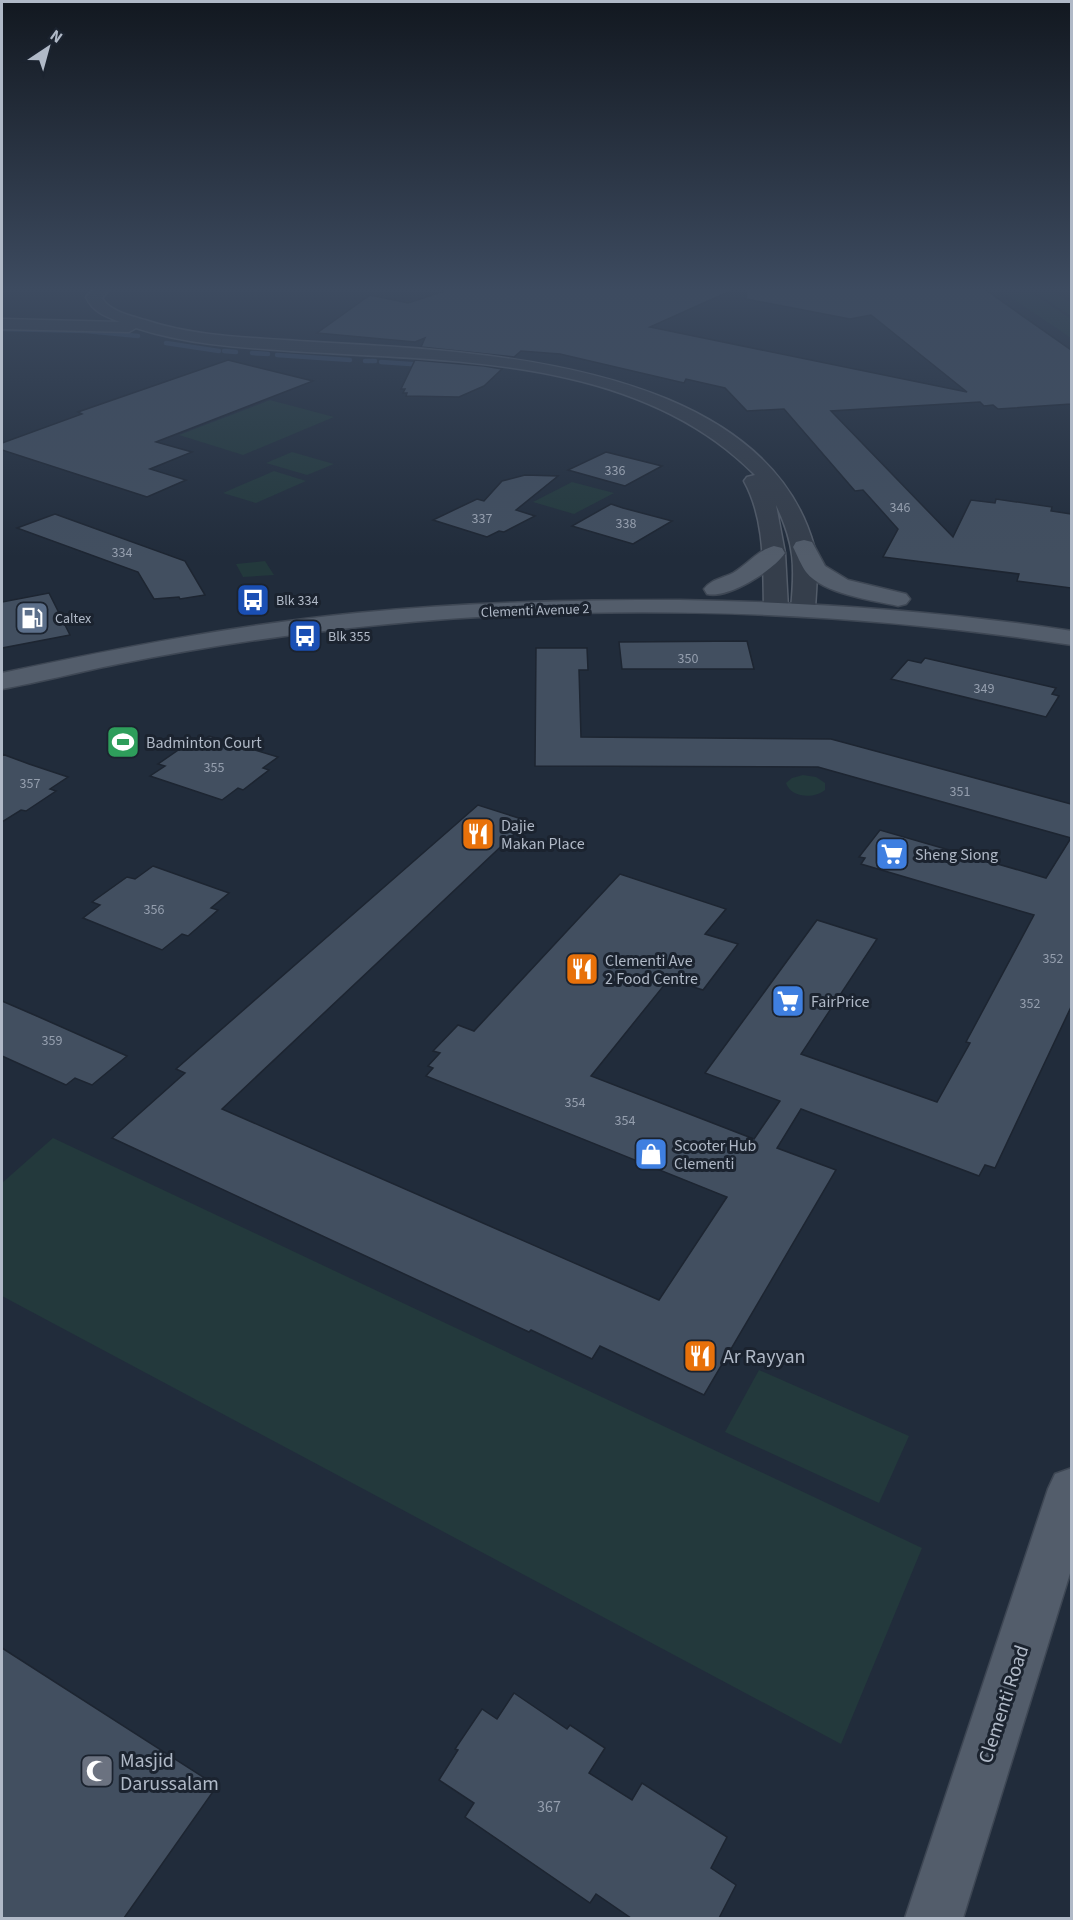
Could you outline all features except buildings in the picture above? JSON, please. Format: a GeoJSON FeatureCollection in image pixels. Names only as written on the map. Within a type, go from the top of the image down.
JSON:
{"type":"FeatureCollection","features":[{"type":"Feature","properties":{"kind":"main road"},"geometry":{"type":"LineString","coordinates":[[804,547],[816,570],[840,585],[908,601]]}},
{"type":"Feature","properties":{"kind":"main road"},"geometry":{"type":"LineString","coordinates":[[715,589],[742,577],[774,553]]}},
{"type":"Feature","properties":{"kind":"main road","name":"Clementi Avenue 2"},"geometry":{"type":"LineString","coordinates":[[2,681],[114,657],[318,624],[623,599],[715,589],[776,600]]}},
{"type":"Feature","properties":{"kind":"main road","name":"Clementi Avenue 2"},"geometry":{"type":"LineString","coordinates":[[2,663],[115,639],[314,609],[485,595],[623,599],[908,601],[1071,622]]}},
{"type":"Feature","properties":{"kind":"main road","name":"Clementi Avenue 2"},"geometry":{"type":"LineString","coordinates":[[804,601],[1071,638]]}},
{"type":"Feature","properties":{"kind":"main road","name":"Clementi Road"},"geometry":{"type":"LineString","coordinates":[[934,1918],[1071,1489]]}},
{"type":"Feature","properties":{"kind":"street"},"geometry":{"type":"LineString","coordinates":[[552,378],[644,402],[699,431],[720,445],[747,470],[765,500],[774,553],[776,600]]}},
{"type":"Feature","properties":{"kind":"street"},"geometry":{"type":"LineString","coordinates":[[582,378],[618,387],[669,406],[713,428],[761,467],[791,515],[804,547],[804,601]]}},
{"type":"Feature","properties":{"kind":"green space"},"geometry":{"type":"Polygon","coordinates":[[[270,400],[334,417],[243,455],[179,435],[270,400]]]}},
{"type":"Feature","properties":{"kind":"green space"},"geometry":{"type":"Polygon","coordinates":[[[292,452],[334,464],[307,475],[266,463],[292,452]]]}},
{"type":"Feature","properties":{"kind":"green space"},"geometry":{"type":"Polygon","coordinates":[[[274,471],[306,481],[256,503],[223,493],[274,471]]]}},
{"type":"Feature","properties":{"kind":"green space"},"geometry":{"type":"Polygon","coordinates":[[[572,482],[614,493],[574,514],[533,502],[572,482]]]}},
{"type":"Feature","properties":{"kind":"green space"},"geometry":{"type":"Polygon","coordinates":[[[265,561],[274,575],[243,577],[236,564],[265,561]]]}},
{"type":"Feature","properties":{"kind":"green space"},"geometry":{"type":"Polygon","coordinates":[[[803,775],[816,777],[825,783],[825,790],[809,796],[793,792],[786,783],[792,778],[803,775]]]}},
{"type":"Feature","properties":{"kind":"green space"},"geometry":{"type":"Polygon","coordinates":[[[53,1138],[922,1548],[841,1744],[2,1296],[2,1183],[53,1138]]]}},
{"type":"Feature","properties":{"kind":"green space"},"geometry":{"type":"Polygon","coordinates":[[[759,1370],[909,1436],[879,1503],[725,1432],[759,1370]]]}},
{"type":"Feature","properties":{"kind":"place","name":"Blk 334"},"geometry":{"type":"Point","coordinates":[253,600]}},
{"type":"Feature","properties":{"kind":"place","name":"Caltex"},"geometry":{"type":"Point","coordinates":[32,618]}},
{"type":"Feature","properties":{"kind":"place","name":"Blk 355"},"geometry":{"type":"Point","coordinates":[305,636]}},
{"type":"Feature","properties":{"kind":"place","name":"Badminton Court"},"geometry":{"type":"Point","coordinates":[123,742]}},
{"type":"Feature","properties":{"kind":"place","name":"Dajie Makan Place"},"geometry":{"type":"Point","coordinates":[478,834]}},
{"type":"Feature","properties":{"kind":"place","name":"Sheng Siong"},"geometry":{"type":"Point","coordinates":[892,854]}},
{"type":"Feature","properties":{"kind":"place","name":"Clementi Ave 2 Food Centre"},"geometry":{"type":"Point","coordinates":[582,969]}},
{"type":"Feature","properties":{"kind":"place","name":"FairPrice"},"geometry":{"type":"Point","coordinates":[788,1001]}},
{"type":"Feature","properties":{"kind":"place","name":"Scooter Hub Clementi"},"geometry":{"type":"Point","coordinates":[651,1154]}},
{"type":"Feature","properties":{"kind":"place","name":"Ar Rayyan"},"geometry":{"type":"Point","coordinates":[700,1356]}},
{"type":"Feature","properties":{"kind":"place","name":"Masjid Darussalam"},"geometry":{"type":"Point","coordinates":[97,1771]}}]}
